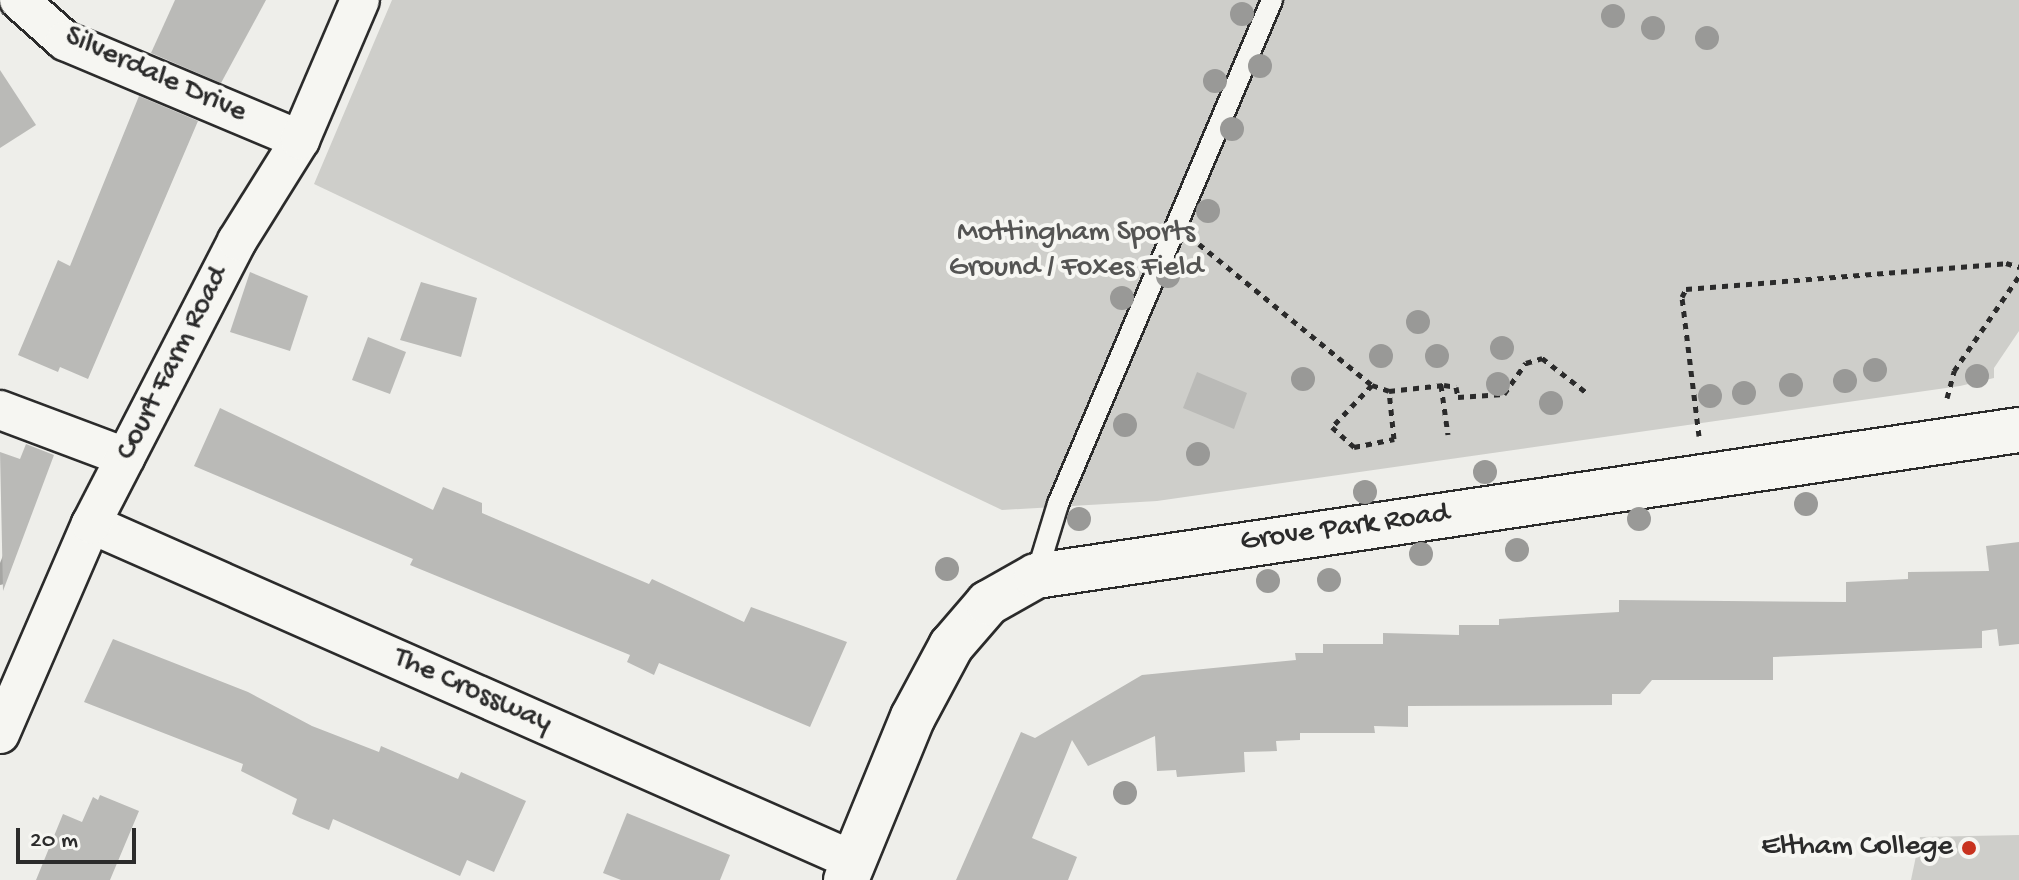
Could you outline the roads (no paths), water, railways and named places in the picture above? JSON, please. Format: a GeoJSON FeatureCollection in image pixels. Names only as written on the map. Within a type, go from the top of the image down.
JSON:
{"type":"FeatureCollection","features":[{"type":"Feature","properties":{"kind":"main road","name":"Grove Park Road"},"geometry":{"type":"LineString","coordinates":[[850,870],[913,717],[951,646],[988,603],[1036,576],[2019,430]]}},
{"type":"Feature","properties":{"kind":"street","name":"Silverdale Drive"},"geometry":{"type":"LineString","coordinates":[[19,0],[65,41],[300,140]]}},
{"type":"Feature","properties":{"kind":"street","name":"Court Farm Road"},"geometry":{"type":"LineString","coordinates":[[0,734],[91,524],[237,241],[300,140],[360,0]]}},
{"type":"Feature","properties":{"kind":"street"},"geometry":{"type":"LineString","coordinates":[[0,410],[125,457]]}},
{"type":"Feature","properties":{"kind":"street","name":"The Crossway"},"geometry":{"type":"LineString","coordinates":[[91,524],[850,870]]}},
{"type":"Feature","properties":{"kind":"lane"},"geometry":{"type":"LineString","coordinates":[[1036,576],[1058,504],[1272,0]]}},
{"type":"Feature","properties":{"kind":"waterway"},"geometry":{"type":"LineString","coordinates":[[0,579],[8,559]]}},
{"type":"Feature","properties":{"kind":"place","name":"Eltham College"},"geometry":{"type":"Point","coordinates":[1969,848]}},
{"type":"Feature","properties":{"kind":"park label","name":"Mottingham Sports Ground / Foxes Field"},"geometry":{"type":"Point","coordinates":[1076,251]}}]}
